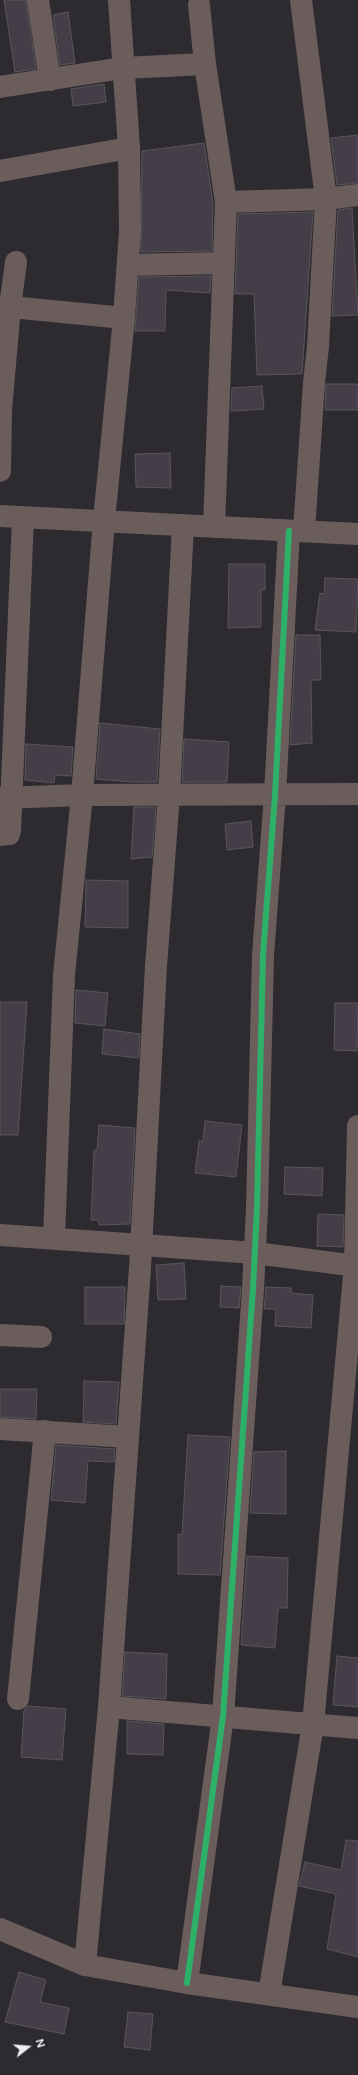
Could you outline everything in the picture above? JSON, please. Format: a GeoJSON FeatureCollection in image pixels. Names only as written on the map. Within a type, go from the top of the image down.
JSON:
{"type":"FeatureCollection","features":[{"type":"Feature","properties":{"kind":"street"},"geometry":{"type":"LineString","coordinates":[[38,0],[50,80]]}},
{"type":"Feature","properties":{"kind":"street"},"geometry":{"type":"LineString","coordinates":[[54,1238],[64,975],[82,795],[104,520],[124,318],[130,231],[129,148],[119,0]]}},
{"type":"Feature","properties":{"kind":"street"},"geometry":{"type":"LineString","coordinates":[[187,1983],[223,1716],[255,1253],[263,955],[296,531],[318,346],[326,199],[301,0]]}},
{"type":"Feature","properties":{"kind":"street"},"geometry":{"type":"LineString","coordinates":[[199,5],[205,64],[226,202],[214,527]]}},
{"type":"Feature","properties":{"kind":"street"},"geometry":{"type":"LineString","coordinates":[[0,87],[123,68],[205,64]]}},
{"type":"Feature","properties":{"kind":"street"},"geometry":{"type":"LineString","coordinates":[[0,171],[129,148]]}},
{"type":"Feature","properties":{"kind":"street"},"geometry":{"type":"LineString","coordinates":[[226,202],[326,199],[358,195]]}},
{"type":"Feature","properties":{"kind":"street"},"geometry":{"type":"LineString","coordinates":[[0,471],[0,410],[5,307],[16,262]]}},
{"type":"Feature","properties":{"kind":"street"},"geometry":{"type":"LineString","coordinates":[[128,265],[224,263]]}},
{"type":"Feature","properties":{"kind":"street"},"geometry":{"type":"LineString","coordinates":[[5,307],[124,318]]}},
{"type":"Feature","properties":{"kind":"street"},"geometry":{"type":"LineString","coordinates":[[0,516],[104,520],[358,534]]}},
{"type":"Feature","properties":{"kind":"street"},"geometry":{"type":"LineString","coordinates":[[0,835],[9,834],[6,798],[23,518]]}},
{"type":"Feature","properties":{"kind":"street"},"geometry":{"type":"LineString","coordinates":[[85,1965],[109,1707],[128,1437],[141,1244],[156,966],[169,795],[183,525]]}},
{"type":"Feature","properties":{"kind":"street"},"geometry":{"type":"LineString","coordinates":[[6,798],[82,795],[358,794]]}},
{"type":"Feature","properties":{"kind":"street"},"geometry":{"type":"LineString","coordinates":[[269,1994],[313,1724],[357,1266],[358,1126]]}},
{"type":"Feature","properties":{"kind":"street"},"geometry":{"type":"LineString","coordinates":[[0,1235],[255,1253],[357,1266]]}},
{"type":"Feature","properties":{"kind":"street"},"geometry":{"type":"LineString","coordinates":[[0,1335],[41,1337]]}},
{"type":"Feature","properties":{"kind":"street"},"geometry":{"type":"LineString","coordinates":[[0,1429],[128,1437]]}},
{"type":"Feature","properties":{"kind":"street"},"geometry":{"type":"LineString","coordinates":[[18,1699],[45,1431]]}},
{"type":"Feature","properties":{"kind":"street"},"geometry":{"type":"LineString","coordinates":[[109,1707],[358,1728]]}},
{"type":"Feature","properties":{"kind":"street"},"geometry":{"type":"LineString","coordinates":[[0,1929],[85,1965],[187,1983],[358,2007]]}},
{"type":"Feature","properties":{"kind":"building"},"geometry":{"type":"Polygon","coordinates":[[[4,0],[26,0],[36,69],[15,72],[4,0]]]}},
{"type":"Feature","properties":{"kind":"building"},"geometry":{"type":"Polygon","coordinates":[[[68,12],[75,63],[60,65],[53,15],[68,12]]]}},
{"type":"Feature","properties":{"kind":"building"},"geometry":{"type":"Polygon","coordinates":[[[104,84],[106,102],[73,106],[71,89],[104,84]]]}},
{"type":"Feature","properties":{"kind":"building"},"geometry":{"type":"Polygon","coordinates":[[[358,135],[358,183],[337,185],[331,138],[358,135]]]}},
{"type":"Feature","properties":{"kind":"building"},"geometry":{"type":"Polygon","coordinates":[[[204,143],[213,203],[212,251],[141,252],[142,151],[204,143]]]}},
{"type":"Feature","properties":{"kind":"building"},"geometry":{"type":"Polygon","coordinates":[[[352,208],[358,315],[332,316],[338,210],[352,208]]]}},
{"type":"Feature","properties":{"kind":"building"},"geometry":{"type":"Polygon","coordinates":[[[313,212],[302,374],[257,375],[254,294],[235,294],[238,214],[313,212]]]}},
{"type":"Feature","properties":{"kind":"building"},"geometry":{"type":"Polygon","coordinates":[[[211,276],[210,293],[166,290],[165,331],[135,331],[139,277],[211,276]]]}},
{"type":"Feature","properties":{"kind":"building"},"geometry":{"type":"Polygon","coordinates":[[[326,384],[358,384],[358,410],[325,410],[326,384]]]}},
{"type":"Feature","properties":{"kind":"building"},"geometry":{"type":"Polygon","coordinates":[[[262,386],[264,409],[231,411],[232,388],[262,386]]]}},
{"type":"Feature","properties":{"kind":"building"},"geometry":{"type":"Polygon","coordinates":[[[170,453],[171,488],[136,487],[135,454],[170,453]]]}},
{"type":"Feature","properties":{"kind":"building"},"geometry":{"type":"Polygon","coordinates":[[[229,564],[265,564],[265,590],[261,590],[261,627],[228,628],[229,564]]]}},
{"type":"Feature","properties":{"kind":"building"},"geometry":{"type":"Polygon","coordinates":[[[325,578],[358,579],[356,632],[315,630],[320,593],[324,594],[325,578]]]}},
{"type":"Feature","properties":{"kind":"building"},"geometry":{"type":"Polygon","coordinates":[[[296,635],[320,635],[321,680],[311,680],[312,743],[290,745],[296,635]]]}},
{"type":"Feature","properties":{"kind":"building"},"geometry":{"type":"Polygon","coordinates":[[[100,723],[160,729],[157,782],[131,782],[96,779],[100,723]]]}},
{"type":"Feature","properties":{"kind":"building"},"geometry":{"type":"Polygon","coordinates":[[[184,739],[229,742],[227,782],[182,782],[184,739]]]}},
{"type":"Feature","properties":{"kind":"building"},"geometry":{"type":"Polygon","coordinates":[[[26,744],[73,747],[71,776],[55,775],[54,783],[25,780],[26,744]]]}},
{"type":"Feature","properties":{"kind":"building"},"geometry":{"type":"Polygon","coordinates":[[[134,807],[156,807],[152,857],[131,859],[134,807]]]}},
{"type":"Feature","properties":{"kind":"building"},"geometry":{"type":"Polygon","coordinates":[[[251,821],[253,847],[227,850],[225,824],[251,821]]]}},
{"type":"Feature","properties":{"kind":"building"},"geometry":{"type":"Polygon","coordinates":[[[86,880],[128,881],[128,928],[85,927],[86,880]]]}},
{"type":"Feature","properties":{"kind":"building"},"geometry":{"type":"Polygon","coordinates":[[[76,990],[108,993],[105,1026],[75,1023],[76,990]]]}},
{"type":"Feature","properties":{"kind":"building"},"geometry":{"type":"Polygon","coordinates":[[[0,1002],[27,1002],[18,1135],[0,1135],[0,1002]]]}},
{"type":"Feature","properties":{"kind":"building"},"geometry":{"type":"Polygon","coordinates":[[[335,1003],[358,1003],[357,1051],[334,1050],[335,1003]]]}},
{"type":"Feature","properties":{"kind":"building"},"geometry":{"type":"Polygon","coordinates":[[[104,1029],[140,1034],[139,1058],[102,1054],[104,1029]]]}},
{"type":"Feature","properties":{"kind":"building"},"geometry":{"type":"Polygon","coordinates":[[[205,1121],[242,1125],[236,1177],[195,1173],[199,1141],[203,1141],[205,1121]]]}},
{"type":"Feature","properties":{"kind":"building"},"geometry":{"type":"Polygon","coordinates":[[[99,1125],[135,1128],[130,1224],[99,1225],[98,1220],[91,1220],[94,1150],[97,1150],[99,1125]]]}},
{"type":"Feature","properties":{"kind":"building"},"geometry":{"type":"Polygon","coordinates":[[[285,1167],[323,1168],[322,1196],[284,1194],[285,1167]]]}},
{"type":"Feature","properties":{"kind":"building"},"geometry":{"type":"Polygon","coordinates":[[[318,1214],[344,1215],[343,1247],[317,1246],[318,1214]]]}},
{"type":"Feature","properties":{"kind":"building"},"geometry":{"type":"Polygon","coordinates":[[[184,1263],[186,1299],[158,1300],[156,1265],[184,1263]]]}},
{"type":"Feature","properties":{"kind":"building"},"geometry":{"type":"Polygon","coordinates":[[[221,1286],[241,1287],[239,1308],[220,1307],[221,1286]]]}},
{"type":"Feature","properties":{"kind":"building"},"geometry":{"type":"Polygon","coordinates":[[[85,1287],[125,1287],[124,1324],[85,1324],[85,1287]]]}},
{"type":"Feature","properties":{"kind":"building"},"geometry":{"type":"Polygon","coordinates":[[[266,1287],[291,1288],[291,1293],[313,1295],[311,1328],[275,1326],[276,1309],[264,1309],[266,1287]]]}},
{"type":"Feature","properties":{"kind":"building"},"geometry":{"type":"Polygon","coordinates":[[[84,1381],[119,1382],[116,1424],[83,1422],[84,1381]]]}},
{"type":"Feature","properties":{"kind":"building"},"geometry":{"type":"Polygon","coordinates":[[[0,1389],[37,1389],[36,1419],[0,1417],[0,1389]]]}},
{"type":"Feature","properties":{"kind":"building"},"geometry":{"type":"Polygon","coordinates":[[[188,1435],[230,1437],[220,1575],[178,1574],[178,1534],[182,1535],[188,1435]]]}},
{"type":"Feature","properties":{"kind":"building"},"geometry":{"type":"Polygon","coordinates":[[[56,1445],[115,1449],[114,1462],[88,1461],[85,1503],[51,1500],[56,1445]]]}},
{"type":"Feature","properties":{"kind":"building"},"geometry":{"type":"Polygon","coordinates":[[[286,1451],[286,1514],[250,1513],[254,1452],[286,1451]]]}},
{"type":"Feature","properties":{"kind":"building"},"geometry":{"type":"Polygon","coordinates":[[[247,1556],[288,1558],[287,1608],[278,1608],[275,1648],[241,1645],[247,1556]]]}},
{"type":"Feature","properties":{"kind":"building"},"geometry":{"type":"Polygon","coordinates":[[[125,1652],[167,1654],[166,1699],[122,1696],[125,1652]]]}},
{"type":"Feature","properties":{"kind":"building"},"geometry":{"type":"Polygon","coordinates":[[[337,1656],[358,1658],[358,1707],[333,1705],[337,1656]]]}},
{"type":"Feature","properties":{"kind":"building"},"geometry":{"type":"Polygon","coordinates":[[[28,1706],[66,1709],[62,1760],[21,1757],[24,1710],[28,1706]]]}},
{"type":"Feature","properties":{"kind":"building"},"geometry":{"type":"Polygon","coordinates":[[[127,1721],[164,1724],[163,1755],[127,1754],[127,1721]]]}},
{"type":"Feature","properties":{"kind":"building"},"geometry":{"type":"Polygon","coordinates":[[[346,1840],[358,1841],[358,1957],[327,1949],[336,1894],[299,1886],[305,1862],[341,1870],[346,1840]]]}},
{"type":"Feature","properties":{"kind":"building"},"geometry":{"type":"Polygon","coordinates":[[[19,1972],[46,1980],[40,2002],[69,2008],[64,2034],[5,2022],[19,1972]]]}},
{"type":"Feature","properties":{"kind":"building"},"geometry":{"type":"Polygon","coordinates":[[[128,2012],[153,2014],[150,2050],[124,2047],[128,2012]]]}},
{"type":"Feature","properties":{"kind":"cycle path"},"geometry":{"type":"LineString","coordinates":[[187,1983],[223,1716],[253,1289],[257,1208],[263,955],[275,795],[289,531]]}}]}
